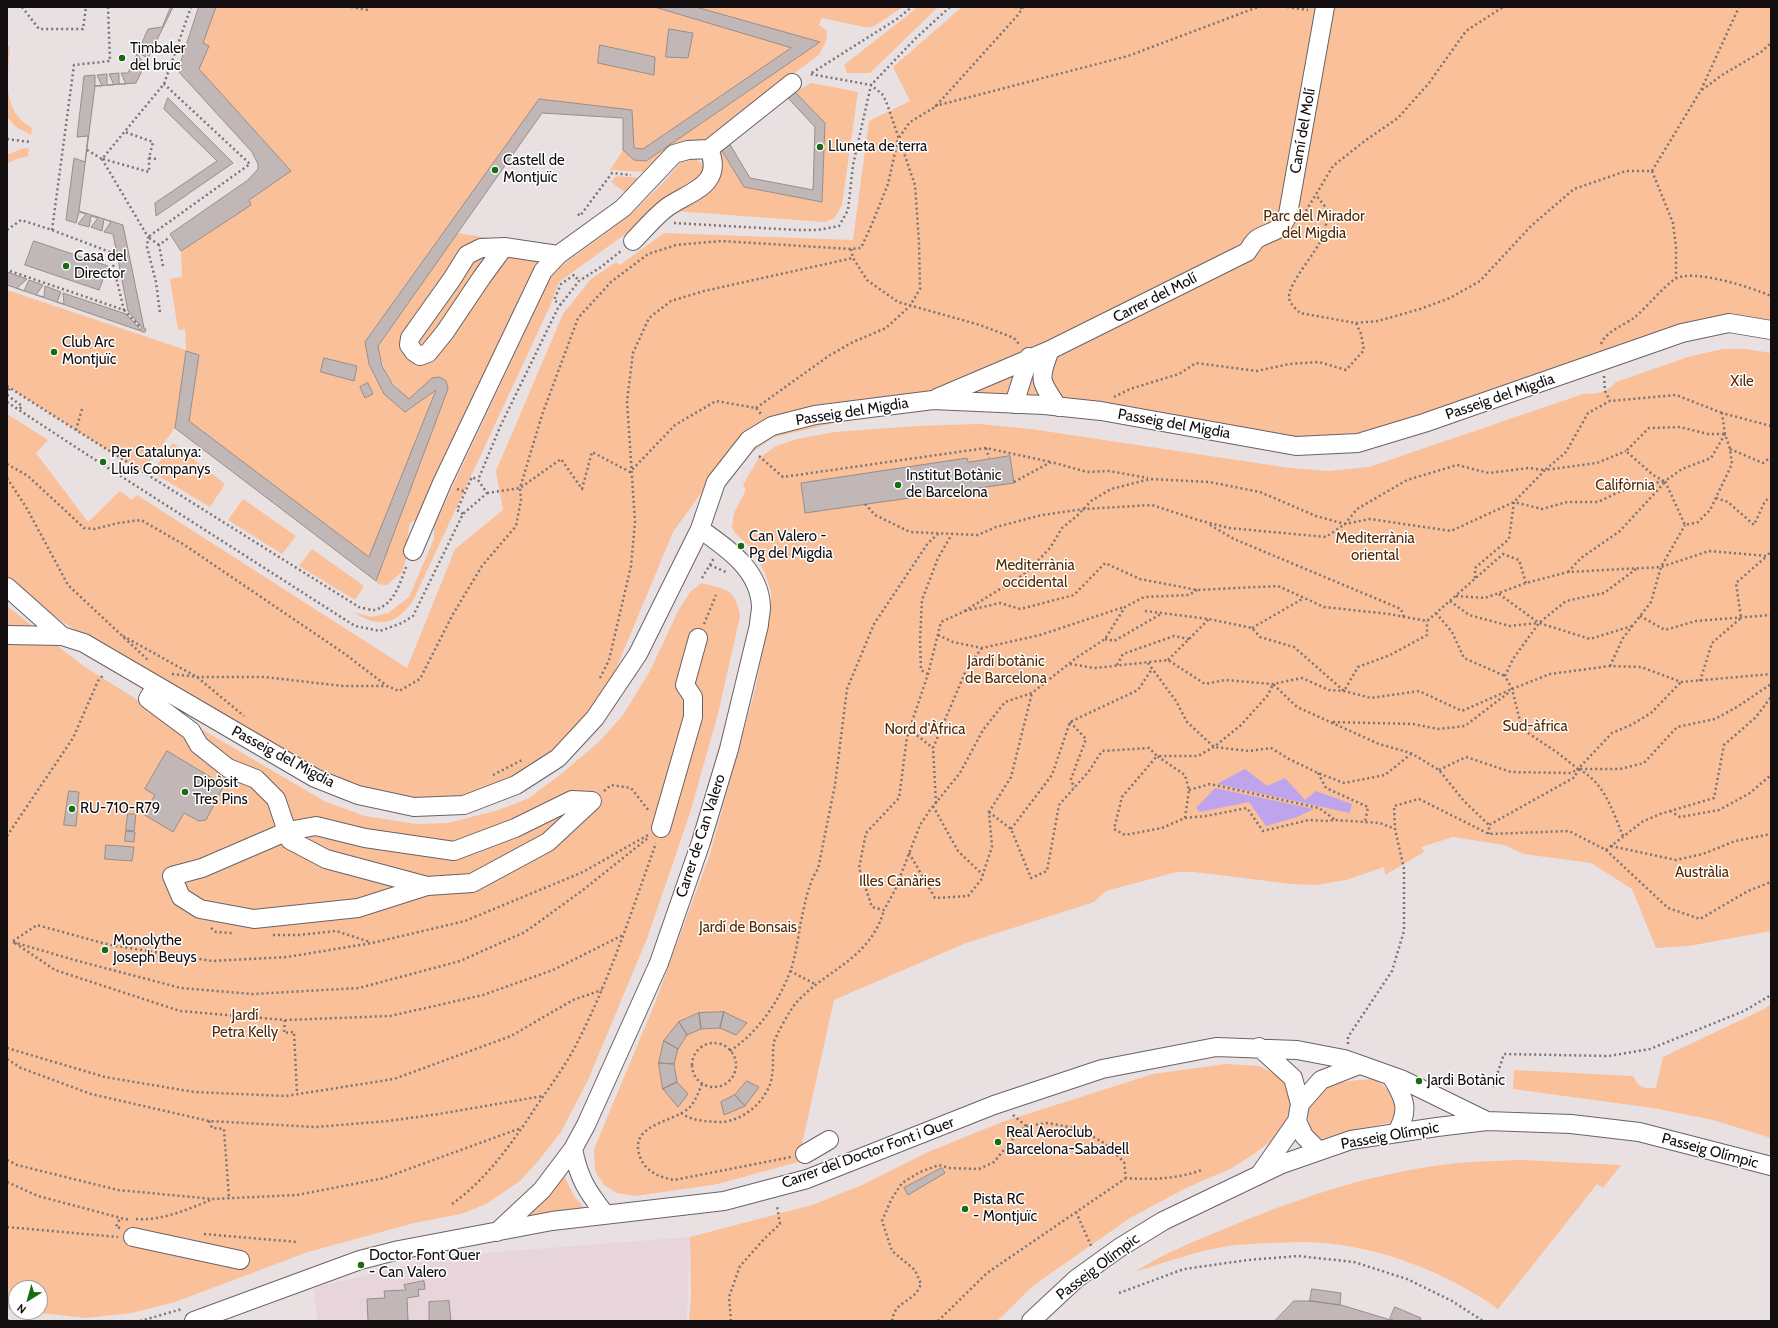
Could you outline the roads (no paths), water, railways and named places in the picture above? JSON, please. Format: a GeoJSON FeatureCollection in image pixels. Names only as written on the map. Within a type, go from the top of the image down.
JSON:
{"type":"FeatureCollection","features":[{"type":"Feature","properties":{"kind":"street","name":"Camí del Molí"},"geometry":{"type":"LineString","coordinates":[[1257,240],[1275,232],[1283,224],[1288,214],[1325,9]]}},
{"type":"Feature","properties":{"kind":"street"},"geometry":{"type":"LineString","coordinates":[[413,551],[442,483],[543,271],[558,255],[623,208],[674,154],[688,150],[709,149],[792,83]]}},
{"type":"Feature","properties":{"kind":"street"},"geometry":{"type":"LineString","coordinates":[[633,241],[668,206],[689,196],[706,182],[714,170],[714,159],[709,149]]}},
{"type":"Feature","properties":{"kind":"street","name":"Carrer del Molí"},"geometry":{"type":"LineString","coordinates":[[933,400],[1040,353],[1247,252],[1257,240]]}},
{"type":"Feature","properties":{"kind":"street"},"geometry":{"type":"LineString","coordinates":[[504,247],[445,332],[428,353],[420,356],[414,352],[409,345],[410,338],[452,279],[467,255],[482,248],[504,247],[558,255]]}},
{"type":"Feature","properties":{"kind":"street","name":"Passeig del Migdia"},"geometry":{"type":"LineString","coordinates":[[7,635],[62,636],[84,643],[315,778],[358,795],[414,807],[464,805],[516,785],[558,758],[595,718],[638,654],[700,529],[716,482],[750,440],[772,426],[815,415],[933,400],[1058,406],[1101,411],[1296,446],[1358,443],[1432,420],[1682,333],[1729,323],[1771,330]]}},
{"type":"Feature","properties":{"kind":"street"},"geometry":{"type":"LineString","coordinates":[[1014,404],[1040,353]]}},
{"type":"Feature","properties":{"kind":"street"},"geometry":{"type":"LineString","coordinates":[[1040,353],[1042,379],[1045,388],[1058,406]]}},
{"type":"Feature","properties":{"kind":"street","name":"Carrer de Can Valero"},"geometry":{"type":"LineString","coordinates":[[497,1232],[542,1190],[573,1149],[586,1125],[659,963],[701,842],[727,756],[759,625],[761,607],[758,589],[741,561],[734,554],[700,529]]}},
{"type":"Feature","properties":{"kind":"street"},"geometry":{"type":"LineString","coordinates":[[7,588],[62,636]]}},
{"type":"Feature","properties":{"kind":"street"},"geometry":{"type":"LineString","coordinates":[[662,828],[693,717],[693,697],[685,685],[698,638]]}},
{"type":"Feature","properties":{"kind":"street"},"geometry":{"type":"LineString","coordinates":[[156,686],[148,699],[191,731],[199,745],[228,768],[256,779],[276,799],[290,840],[326,859],[427,886]]}},
{"type":"Feature","properties":{"kind":"street"},"geometry":{"type":"LineString","coordinates":[[572,800],[592,800],[548,842],[472,883],[427,886],[358,908],[254,919],[200,909],[181,897],[172,876],[202,868],[288,831],[316,826],[365,838],[454,851],[515,828],[572,800]]}},
{"type":"Feature","properties":{"kind":"street","name":"Carrer del Doctor Font i Quer"},"geometry":{"type":"LineString","coordinates":[[194,1321],[360,1260],[399,1250],[552,1221],[724,1201],[807,1179],[994,1105],[1102,1070],[1216,1047],[1259,1047],[1297,1050],[1352,1062]]}},
{"type":"Feature","properties":{"kind":"street"},"geometry":{"type":"LineString","coordinates":[[1259,1047],[1293,1078],[1298,1112],[1304,1136],[1318,1151]]}},
{"type":"Feature","properties":{"kind":"street"},"geometry":{"type":"LineString","coordinates":[[1260,1174],[1298,1112],[1321,1080],[1352,1062],[1403,1080],[1487,1121]]}},
{"type":"Feature","properties":{"kind":"street"},"geometry":{"type":"LineString","coordinates":[[1391,1076],[1400,1090],[1406,1105],[1404,1121],[1396,1133]]}},
{"type":"Feature","properties":{"kind":"street","name":"Passeig Olímpic"},"geometry":{"type":"LineString","coordinates":[[1031,1321],[1076,1280],[1119,1248],[1163,1221],[1282,1164],[1351,1140],[1487,1121],[1571,1124],[1639,1132],[1771,1166]]}},
{"type":"Feature","properties":{"kind":"street"},"geometry":{"type":"LineString","coordinates":[[805,1154],[829,1140]]}},
{"type":"Feature","properties":{"kind":"street"},"geometry":{"type":"LineString","coordinates":[[573,1149],[577,1170],[589,1193],[605,1214]]}},
{"type":"Feature","properties":{"kind":"street"},"geometry":{"type":"LineString","coordinates":[[133,1237],[240,1260]]}},
{"type":"Feature","properties":{"kind":"place","name":"Timbaler del bruc"},"geometry":{"type":"Point","coordinates":[122,58]}},
{"type":"Feature","properties":{"kind":"place","name":"Lluneta de terra"},"geometry":{"type":"Point","coordinates":[820,147]}},
{"type":"Feature","properties":{"kind":"place","name":"Castell de Montjuïc"},"geometry":{"type":"Point","coordinates":[495,170]}},
{"type":"Feature","properties":{"kind":"place","name":"Casa del Director"},"geometry":{"type":"Point","coordinates":[66,266]}},
{"type":"Feature","properties":{"kind":"place","name":"Club Arc Montjuïc"},"geometry":{"type":"Point","coordinates":[54,352]}},
{"type":"Feature","properties":{"kind":"place","name":"Per Catalunya: Lluís Companys"},"geometry":{"type":"Point","coordinates":[103,462]}},
{"type":"Feature","properties":{"kind":"place","name":"Institut Botànic de Barcelona"},"geometry":{"type":"Point","coordinates":[898,485]}},
{"type":"Feature","properties":{"kind":"place","name":"Can Valero - Pg del Migdia"},"geometry":{"type":"Point","coordinates":[741,546]}},
{"type":"Feature","properties":{"kind":"place","name":"Dipòsit Tres Pins"},"geometry":{"type":"Point","coordinates":[185,792]}},
{"type":"Feature","properties":{"kind":"place","name":"RU-710-R79"},"geometry":{"type":"Point","coordinates":[72,809]}},
{"type":"Feature","properties":{"kind":"place","name":"Monolythe Joseph Beuys"},"geometry":{"type":"Point","coordinates":[105,950]}},
{"type":"Feature","properties":{"kind":"place","name":"Jardi Botànic"},"geometry":{"type":"Point","coordinates":[1419,1081]}},
{"type":"Feature","properties":{"kind":"place","name":"Real Aeroclub Barcelona-Sabadell"},"geometry":{"type":"Point","coordinates":[998,1142]}},
{"type":"Feature","properties":{"kind":"place","name":"Pista RC - Montjuïc"},"geometry":{"type":"Point","coordinates":[965,1209]}},
{"type":"Feature","properties":{"kind":"place","name":"Doctor Font Quer - Can Valero"},"geometry":{"type":"Point","coordinates":[361,1265]}},
{"type":"Feature","properties":{"kind":"park label","name":"Parc del Mirador del Migdia"},"geometry":{"type":"Point","coordinates":[1314,226]}},
{"type":"Feature","properties":{"kind":"park label","name":"Xile"},"geometry":{"type":"Point","coordinates":[1742,382]}},
{"type":"Feature","properties":{"kind":"park label","name":"Califòrnia"},"geometry":{"type":"Point","coordinates":[1625,486]}},
{"type":"Feature","properties":{"kind":"park label","name":"Mediterrània oriental"},"geometry":{"type":"Point","coordinates":[1375,548]}},
{"type":"Feature","properties":{"kind":"park label","name":"Mediterrània occidental"},"geometry":{"type":"Point","coordinates":[1035,574]}},
{"type":"Feature","properties":{"kind":"park label","name":"Jardí botànic de Barcelona"},"geometry":{"type":"Point","coordinates":[1006,670]}},
{"type":"Feature","properties":{"kind":"park label","name":"Sud-àfrica"},"geometry":{"type":"Point","coordinates":[1535,727]}},
{"type":"Feature","properties":{"kind":"park label","name":"Nord d'Àfrica"},"geometry":{"type":"Point","coordinates":[925,730]}},
{"type":"Feature","properties":{"kind":"park label","name":"Austràlia"},"geometry":{"type":"Point","coordinates":[1702,873]}},
{"type":"Feature","properties":{"kind":"park label","name":"Illes Canàries"},"geometry":{"type":"Point","coordinates":[900,882]}},
{"type":"Feature","properties":{"kind":"park label","name":"Jardí de Bonsais"},"geometry":{"type":"Point","coordinates":[748,928]}},
{"type":"Feature","properties":{"kind":"park label","name":"Jardí Petra Kelly"},"geometry":{"type":"Point","coordinates":[245,1024]}}]}
